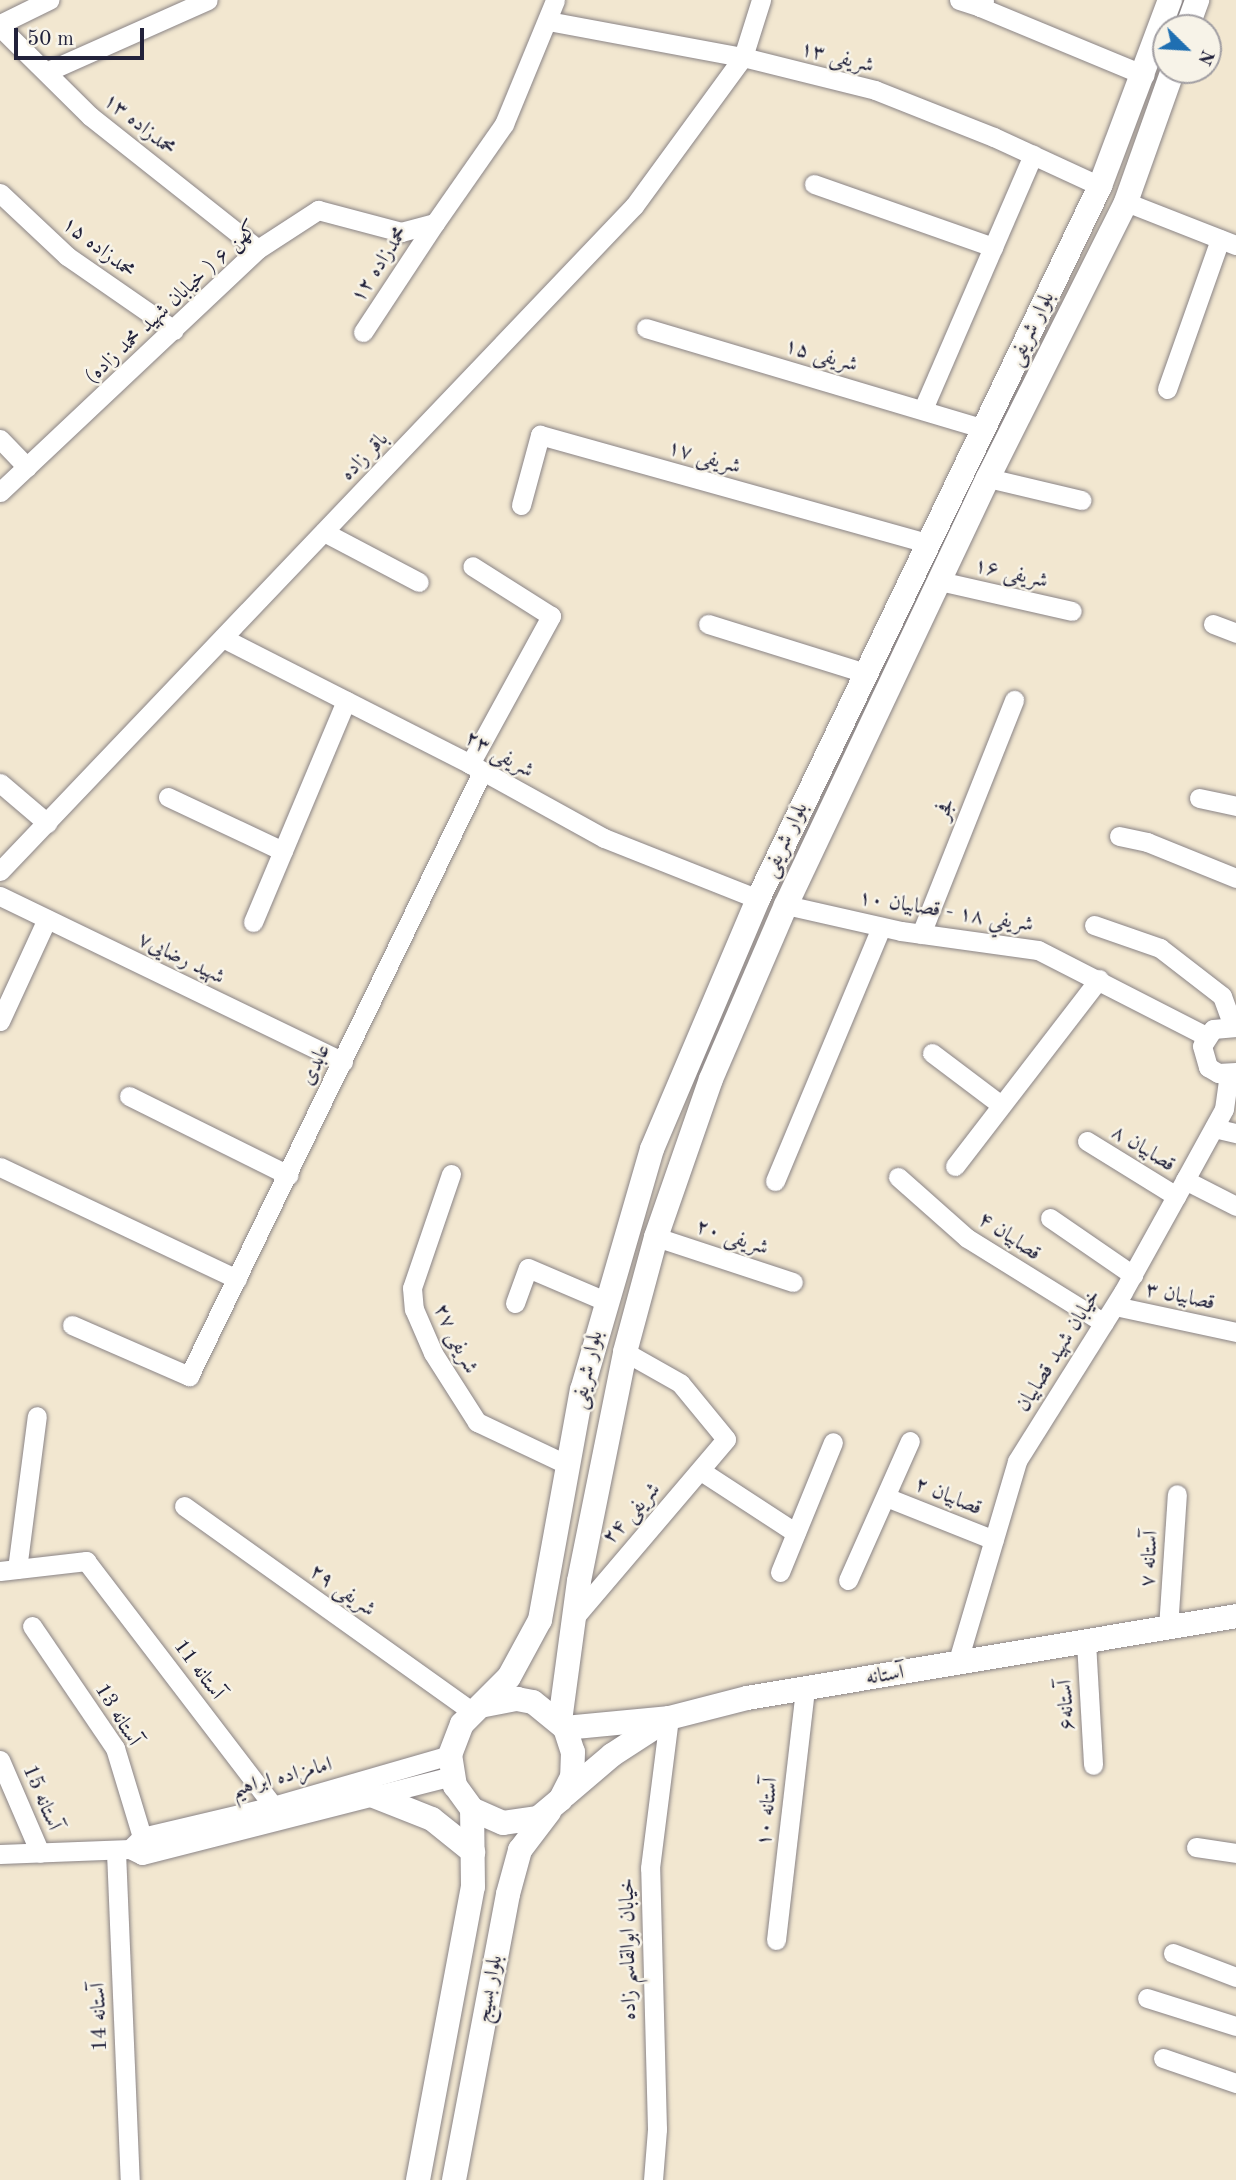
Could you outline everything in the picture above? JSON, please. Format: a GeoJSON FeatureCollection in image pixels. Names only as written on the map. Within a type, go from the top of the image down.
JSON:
{"type":"FeatureCollection","features":[{"type":"Feature","properties":{"kind":"main road","name":"بلوار شریفی"},"geometry":{"type":"LineString","coordinates":[[479,1708],[522,1659],[535,1632],[568,1465],[605,1301],[652,1149],[758,899],[864,673],[1100,186],[1170,0]]}},
{"type":"Feature","properties":{"kind":"main road","name":"بلوار شریفی"},"geometry":{"type":"LineString","coordinates":[[562,1724],[570,1629],[625,1352],[656,1237],[711,1079],[786,905],[988,478],[1126,202],[1168,84]]}},
{"type":"Feature","properties":{"kind":"main road"},"geometry":{"type":"LineString","coordinates":[[758,899],[786,905]]}},
{"type":"Feature","properties":{"kind":"main road","name":"آستانه"},"geometry":{"type":"LineString","coordinates":[[556,1804],[612,1755],[669,1718],[805,1688],[1236,1616]]}},
{"type":"Feature","properties":{"kind":"main road"},"geometry":{"type":"LineString","coordinates":[[535,1632],[538,1647],[545,1655],[556,1654],[570,1629]]}},
{"type":"Feature","properties":{"kind":"main road"},"geometry":{"type":"LineString","coordinates":[[525,1700],[562,1724],[573,1752],[572,1777],[556,1804],[537,1818],[512,1823],[487,1818],[472,1809],[451,1765],[454,1738],[479,1708],[525,1700]]}},
{"type":"Feature","properties":{"kind":"main road"},"geometry":{"type":"LineString","coordinates":[[562,1724],[669,1718]]}},
{"type":"Feature","properties":{"kind":"main road"},"geometry":{"type":"LineString","coordinates":[[374,1796],[432,1819],[473,1852]]}},
{"type":"Feature","properties":{"kind":"main road","name":"بلوار بسیج"},"geometry":{"type":"LineString","coordinates":[[454,2180],[508,1894],[520,1850],[556,1804]]}},
{"type":"Feature","properties":{"kind":"main road","name":"بلوار بسیج"},"geometry":{"type":"LineString","coordinates":[[418,2180],[473,1887],[472,1809]]}},
{"type":"Feature","properties":{"kind":"street"},"geometry":{"type":"LineString","coordinates":[[0,26],[49,0]]}},
{"type":"Feature","properties":{"kind":"street"},"geometry":{"type":"LineString","coordinates":[[46,72],[208,0]]}},
{"type":"Feature","properties":{"kind":"street"},"geometry":{"type":"LineString","coordinates":[[435,223],[504,124],[555,0]]}},
{"type":"Feature","properties":{"kind":"street","name":"باقر زاده"},"geometry":{"type":"LineString","coordinates":[[0,871],[634,206],[743,57],[761,0]]}},
{"type":"Feature","properties":{"kind":"street"},"geometry":{"type":"LineString","coordinates":[[959,0],[982,4],[1144,75]]}},
{"type":"Feature","properties":{"kind":"street","name":"شریفی ۱۳"},"geometry":{"type":"LineString","coordinates":[[548,21],[743,57],[875,90],[1100,186]]}},
{"type":"Feature","properties":{"kind":"street","name":"محمدزاده ۱۳"},"geometry":{"type":"LineString","coordinates":[[0,26],[90,116],[258,249]]}},
{"type":"Feature","properties":{"kind":"street"},"geometry":{"type":"LineString","coordinates":[[923,410],[1032,155]]}},
{"type":"Feature","properties":{"kind":"street"},"geometry":{"type":"LineString","coordinates":[[814,184],[993,247]]}},
{"type":"Feature","properties":{"kind":"street","name":"محمدزاده ۱۵"},"geometry":{"type":"LineString","coordinates":[[0,193],[67,256],[174,330]]}},
{"type":"Feature","properties":{"kind":"street"},"geometry":{"type":"LineString","coordinates":[[1126,202],[1228,242],[1167,389]]}},
{"type":"Feature","properties":{"kind":"street","name":"کهن ۶ ( خیابان شهید محمد زاده)"},"geometry":{"type":"LineString","coordinates":[[0,492],[258,249],[318,210],[401,232],[435,223]]}},
{"type":"Feature","properties":{"kind":"street","name":"محمدزاده ۱۲"},"geometry":{"type":"LineString","coordinates":[[363,332],[435,223]]}},
{"type":"Feature","properties":{"kind":"street","name":"شریفی ۱۵"},"geometry":{"type":"LineString","coordinates":[[646,328],[982,428]]}},
{"type":"Feature","properties":{"kind":"street","name":"شریفی ۱۷"},"geometry":{"type":"LineString","coordinates":[[521,505],[540,435],[928,543]]}},
{"type":"Feature","properties":{"kind":"street"},"geometry":{"type":"LineString","coordinates":[[0,439],[27,467]]}},
{"type":"Feature","properties":{"kind":"street"},"geometry":{"type":"LineString","coordinates":[[988,478],[1081,500]]}},
{"type":"Feature","properties":{"kind":"street"},"geometry":{"type":"LineString","coordinates":[[324,532],[419,582]]}},
{"type":"Feature","properties":{"kind":"street","name":"عابدی"},"geometry":{"type":"LineString","coordinates":[[72,1325],[189,1377],[343,1062],[476,768],[551,616],[472,566]]}},
{"type":"Feature","properties":{"kind":"street","name":"شریفی ۱۶"},"geometry":{"type":"LineString","coordinates":[[940,581],[1072,611]]}},
{"type":"Feature","properties":{"kind":"street"},"geometry":{"type":"LineString","coordinates":[[708,624],[864,673]]}},
{"type":"Feature","properties":{"kind":"street"},"geometry":{"type":"LineString","coordinates":[[1213,624],[1236,634]]}},
{"type":"Feature","properties":{"kind":"street","name":"شریفی ۲۳"},"geometry":{"type":"LineString","coordinates":[[223,638],[476,768],[604,838],[758,899]]}},
{"type":"Feature","properties":{"kind":"street","name":"فجر"},"geometry":{"type":"LineString","coordinates":[[921,934],[1014,700]]}},
{"type":"Feature","properties":{"kind":"street"},"geometry":{"type":"LineString","coordinates":[[253,922],[346,701]]}},
{"type":"Feature","properties":{"kind":"street"},"geometry":{"type":"LineString","coordinates":[[0,783],[47,822]]}},
{"type":"Feature","properties":{"kind":"street"},"geometry":{"type":"LineString","coordinates":[[168,797],[283,851]]}},
{"type":"Feature","properties":{"kind":"street"},"geometry":{"type":"LineString","coordinates":[[1199,798],[1236,806]]}},
{"type":"Feature","properties":{"kind":"street"},"geometry":{"type":"LineString","coordinates":[[1119,836],[1147,842],[1236,878]]}},
{"type":"Feature","properties":{"kind":"street","name":"شهید رضایی۷"},"geometry":{"type":"LineString","coordinates":[[0,897],[343,1062]]}},
{"type":"Feature","properties":{"kind":"street","name":"شريفي ۱۸ - قصابیان ۱۰"},"geometry":{"type":"LineString","coordinates":[[786,905],[881,927],[1038,950],[1206,1036]]}},
{"type":"Feature","properties":{"kind":"street"},"geometry":{"type":"LineString","coordinates":[[0,1021],[47,919]]}},
{"type":"Feature","properties":{"kind":"street"},"geometry":{"type":"LineString","coordinates":[[1094,925],[1160,948],[1222,996],[1235,1026],[1223,1025],[1206,1036],[1202,1046],[1209,1067],[1232,1073]]}},
{"type":"Feature","properties":{"kind":"street"},"geometry":{"type":"LineString","coordinates":[[775,1181],[881,927]]}},
{"type":"Feature","properties":{"kind":"street"},"geometry":{"type":"LineString","coordinates":[[955,1166],[1099,979]]}},
{"type":"Feature","properties":{"kind":"street"},"geometry":{"type":"LineString","coordinates":[[932,1053],[1001,1105]]}},
{"type":"Feature","properties":{"kind":"street","name":"خیابان شهید قصابیان"},"geometry":{"type":"LineString","coordinates":[[957,1664],[1017,1461],[1133,1275],[1224,1109],[1232,1073]]}},
{"type":"Feature","properties":{"kind":"street"},"geometry":{"type":"LineString","coordinates":[[129,1096],[288,1175]]}},
{"type":"Feature","properties":{"kind":"street"},"geometry":{"type":"LineString","coordinates":[[1214,1128],[1236,1133]]}},
{"type":"Feature","properties":{"kind":"street","name":"قصابیان ۸"},"geometry":{"type":"LineString","coordinates":[[1087,1140],[1181,1188],[1236,1206]]}},
{"type":"Feature","properties":{"kind":"street"},"geometry":{"type":"LineString","coordinates":[[0,1167],[237,1279]]}},
{"type":"Feature","properties":{"kind":"street","name":"شریفی ۲۷"},"geometry":{"type":"LineString","coordinates":[[452,1174],[412,1288],[414,1309],[433,1353],[477,1422],[568,1465]]}},
{"type":"Feature","properties":{"kind":"street","name":"قصابیان ۴"},"geometry":{"type":"LineString","coordinates":[[898,1177],[967,1238],[1104,1323]]}},
{"type":"Feature","properties":{"kind":"street"},"geometry":{"type":"LineString","coordinates":[[1050,1219],[1133,1275]]}},
{"type":"Feature","properties":{"kind":"street","name":"شریفی ۲۰"},"geometry":{"type":"LineString","coordinates":[[656,1237],[793,1282]]}},
{"type":"Feature","properties":{"kind":"street"},"geometry":{"type":"LineString","coordinates":[[514,1303],[528,1268],[605,1301]]}},
{"type":"Feature","properties":{"kind":"street","name":"قصابیان ۳"},"geometry":{"type":"LineString","coordinates":[[1115,1306],[1236,1332]]}},
{"type":"Feature","properties":{"kind":"street","name":"شریفی ۲۴"},"geometry":{"type":"LineString","coordinates":[[570,1629],[726,1439],[680,1383],[625,1352]]}},
{"type":"Feature","properties":{"kind":"street"},"geometry":{"type":"LineString","coordinates":[[8,1570],[37,1416]]}},
{"type":"Feature","properties":{"kind":"street"},"geometry":{"type":"LineString","coordinates":[[848,1580],[910,1441]]}},
{"type":"Feature","properties":{"kind":"street"},"geometry":{"type":"LineString","coordinates":[[780,1572],[833,1442]]}},
{"type":"Feature","properties":{"kind":"street"},"geometry":{"type":"LineString","coordinates":[[701,1471],[796,1533]]}},
{"type":"Feature","properties":{"kind":"street","name":"آستانه ۷"},"geometry":{"type":"LineString","coordinates":[[1168,1628],[1177,1494]]}},
{"type":"Feature","properties":{"kind":"street","name":"قصابیان ۲"},"geometry":{"type":"LineString","coordinates":[[886,1497],[993,1540]]}},
{"type":"Feature","properties":{"kind":"street","name":"شریفی ۲۹"},"geometry":{"type":"LineString","coordinates":[[184,1506],[479,1708]]}},
{"type":"Feature","properties":{"kind":"street","name":"آستانه 11"},"geometry":{"type":"LineString","coordinates":[[8,1570],[86,1561],[273,1806]]}},
{"type":"Feature","properties":{"kind":"street","name":"آستانه 13"},"geometry":{"type":"LineString","coordinates":[[33,1626],[115,1748],[129,1846]]}},
{"type":"Feature","properties":{"kind":"street","name":"آستانه۶"},"geometry":{"type":"LineString","coordinates":[[1086,1642],[1093,1765]]}},
{"type":"Feature","properties":{"kind":"street","name":"آستانه ۱۰"},"geometry":{"type":"LineString","coordinates":[[776,1940],[805,1688]]}},
{"type":"Feature","properties":{"kind":"street","name":"خیابان ابوالقاسم زاده"},"geometry":{"type":"LineString","coordinates":[[653,2180],[657,2129],[650,1868],[669,1718]]}},
{"type":"Feature","properties":{"kind":"street","name":"آستانه 15"},"geometry":{"type":"LineString","coordinates":[[0,1760],[40,1853]]}},
{"type":"Feature","properties":{"kind":"street","name":"امامزاده ابراهیم"},"geometry":{"type":"LineString","coordinates":[[0,1854],[129,1846],[273,1806],[451,1765]]}},
{"type":"Feature","properties":{"kind":"street","name":"امامزاده ابراهیم"},"geometry":{"type":"LineString","coordinates":[[129,1846],[142,1855],[374,1796],[451,1765]]}},
{"type":"Feature","properties":{"kind":"street","name":"آستانه 14"},"geometry":{"type":"LineString","coordinates":[[129,1846],[130,2180]]}},
{"type":"Feature","properties":{"kind":"street"},"geometry":{"type":"LineString","coordinates":[[1196,1847],[1236,1853]]}},
{"type":"Feature","properties":{"kind":"street"},"geometry":{"type":"LineString","coordinates":[[1173,1953],[1236,1977]]}},
{"type":"Feature","properties":{"kind":"street"},"geometry":{"type":"LineString","coordinates":[[1147,1998],[1236,2026]]}},
{"type":"Feature","properties":{"kind":"street"},"geometry":{"type":"LineString","coordinates":[[1163,2058],[1236,2083]]}}]}
